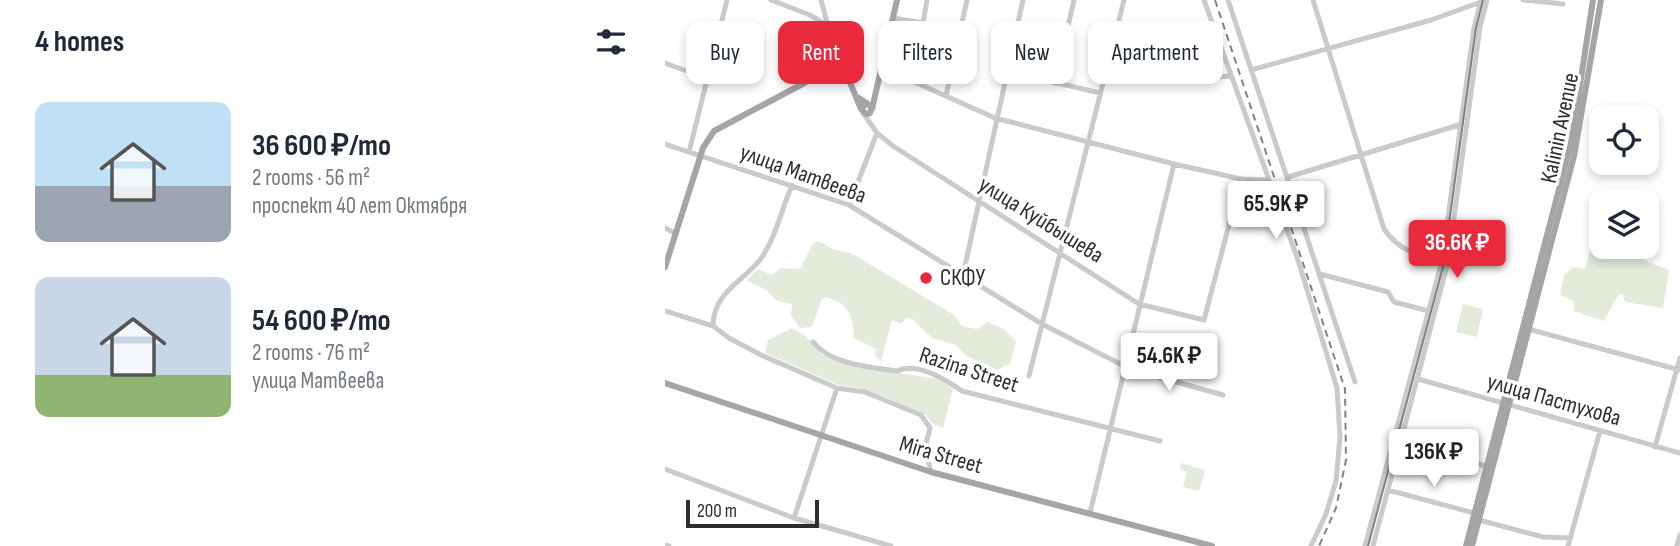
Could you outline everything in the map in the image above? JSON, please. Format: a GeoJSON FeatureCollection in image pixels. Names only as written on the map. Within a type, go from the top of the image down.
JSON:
{"type":"FeatureCollection","features":[{"type":"Feature","properties":{"kind":"main road"},"geometry":{"type":"LineString","coordinates":[[893,19],[897,0]]}},
{"type":"Feature","properties":{"kind":"main road","name":"Kalinin Avenue"},"geometry":{"type":"LineString","coordinates":[[1466,546],[1477,516],[1571,142],[1593,0]]}},
{"type":"Feature","properties":{"kind":"main road","name":"Kalinin Avenue"},"geometry":{"type":"LineString","coordinates":[[1472,546],[1486,466],[1528,329],[1584,113],[1601,0]]}},
{"type":"Feature","properties":{"kind":"main road"},"geometry":{"type":"LineString","coordinates":[[872,110],[878,82]]}},
{"type":"Feature","properties":{"kind":"main road"},"geometry":{"type":"LineString","coordinates":[[665,267],[708,138],[722,126],[802,84]]}},
{"type":"Feature","properties":{"kind":"main road","name":"улица Куйбышева"},"geometry":{"type":"LineString","coordinates":[[851,84],[863,108],[872,110]]}},
{"type":"Feature","properties":{"kind":"main road"},"geometry":{"type":"LineString","coordinates":[[863,108],[875,99]]}},
{"type":"Feature","properties":{"kind":"main road","name":"Mira Street"},"geometry":{"type":"LineString","coordinates":[[665,383],[931,472],[1212,546]]}},
{"type":"Feature","properties":{"kind":"street"},"geometry":{"type":"LineString","coordinates":[[721,21],[727,0]]}},
{"type":"Feature","properties":{"kind":"street"},"geometry":{"type":"LineString","coordinates":[[771,0],[820,21]]}},
{"type":"Feature","properties":{"kind":"street"},"geometry":{"type":"LineString","coordinates":[[821,0],[827,21]]}},
{"type":"Feature","properties":{"kind":"street"},"geometry":{"type":"LineString","coordinates":[[893,19],[922,23],[927,0]]}},
{"type":"Feature","properties":{"kind":"street"},"geometry":{"type":"LineString","coordinates":[[946,96],[967,0]]}},
{"type":"Feature","properties":{"kind":"street"},"geometry":{"type":"LineString","coordinates":[[1018,21],[1023,0]]}},
{"type":"Feature","properties":{"kind":"street"},"geometry":{"type":"LineString","coordinates":[[1069,21],[1074,0]]}},
{"type":"Feature","properties":{"kind":"street"},"geometry":{"type":"LineString","coordinates":[[1119,21],[1124,0]]}},
{"type":"Feature","properties":{"kind":"street"},"geometry":{"type":"LineString","coordinates":[[1204,0],[1308,293],[1331,366],[1340,411],[1336,481],[1326,514],[1311,546]]}},
{"type":"Feature","properties":{"kind":"street"},"geometry":{"type":"LineString","coordinates":[[1228,0],[1355,382]]}},
{"type":"Feature","properties":{"kind":"street"},"geometry":{"type":"LineString","coordinates":[[1313,0],[1384,229],[1393,242],[1405,250],[1445,261]]}},
{"type":"Feature","properties":{"kind":"street"},"geometry":{"type":"LineString","coordinates":[[1523,0],[1563,4]]}},
{"type":"Feature","properties":{"kind":"street"},"geometry":{"type":"LineString","coordinates":[[1251,70],[1483,1]]}},
{"type":"Feature","properties":{"kind":"street"},"geometry":{"type":"LineString","coordinates":[[1365,546],[1445,261],[1459,125],[1483,1]]}},
{"type":"Feature","properties":{"kind":"street"},"geometry":{"type":"LineString","coordinates":[[1373,546],[1418,379],[1445,261],[1483,1]]}},
{"type":"Feature","properties":{"kind":"street"},"geometry":{"type":"LineString","coordinates":[[665,63],[686,71]]}},
{"type":"Feature","properties":{"kind":"street"},"geometry":{"type":"LineString","coordinates":[[1223,76],[1230,76]]}},
{"type":"Feature","properties":{"kind":"street"},"geometry":{"type":"LineString","coordinates":[[689,152],[705,84]]}},
{"type":"Feature","properties":{"kind":"street"},"geometry":{"type":"LineString","coordinates":[[920,84],[995,118],[1088,144],[1241,179],[1266,180]]}},
{"type":"Feature","properties":{"kind":"street"},"geometry":{"type":"LineString","coordinates":[[963,275],[1004,84]]}},
{"type":"Feature","properties":{"kind":"street"},"geometry":{"type":"LineString","coordinates":[[1060,84],[1100,93]]}},
{"type":"Feature","properties":{"kind":"street"},"geometry":{"type":"LineString","coordinates":[[1029,376],[1102,84]]}},
{"type":"Feature","properties":{"kind":"street","name":"улица Куйбышева"},"geometry":{"type":"LineString","coordinates":[[863,108],[877,133],[1139,304],[1204,320],[1241,179]]}},
{"type":"Feature","properties":{"kind":"street"},"geometry":{"type":"LineString","coordinates":[[872,110],[872,125]]}},
{"type":"Feature","properties":{"kind":"street"},"geometry":{"type":"LineString","coordinates":[[1288,177],[1459,125]]}},
{"type":"Feature","properties":{"kind":"street"},"geometry":{"type":"LineString","coordinates":[[849,205],[877,133]]}},
{"type":"Feature","properties":{"kind":"street","name":"улица Матвеева"},"geometry":{"type":"LineString","coordinates":[[665,144],[849,205],[1042,324],[1125,366],[1223,395]]}},
{"type":"Feature","properties":{"kind":"street"},"geometry":{"type":"LineString","coordinates":[[1090,513],[1174,164]]}},
{"type":"Feature","properties":{"kind":"street"},"geometry":{"type":"LineString","coordinates":[[713,326],[718,306],[733,282],[760,261],[792,185]]}},
{"type":"Feature","properties":{"kind":"street"},"geometry":{"type":"LineString","coordinates":[[665,229],[675,233]]}},
{"type":"Feature","properties":{"kind":"street"},"geometry":{"type":"LineString","coordinates":[[1320,274],[1388,292],[1394,302],[1429,311]]}},
{"type":"Feature","properties":{"kind":"street"},"geometry":{"type":"LineString","coordinates":[[665,311],[713,326],[761,355],[837,388],[865,392],[921,415],[930,428],[925,448],[931,472]]}},
{"type":"Feature","properties":{"kind":"street"},"geometry":{"type":"LineString","coordinates":[[1528,329],[1679,370]]}},
{"type":"Feature","properties":{"kind":"street","name":"Razina Street"},"geometry":{"type":"LineString","coordinates":[[813,342],[819,348],[850,363],[897,371],[904,367],[938,375],[962,391],[1160,440]]}},
{"type":"Feature","properties":{"kind":"street"},"geometry":{"type":"LineString","coordinates":[[1655,447],[1679,370],[1680,358]]}},
{"type":"Feature","properties":{"kind":"street","name":"улица Пастухова"},"geometry":{"type":"LineString","coordinates":[[1418,379],[1680,453]]}},
{"type":"Feature","properties":{"kind":"street"},"geometry":{"type":"LineString","coordinates":[[794,518],[837,388]]}},
{"type":"Feature","properties":{"kind":"street"},"geometry":{"type":"LineString","coordinates":[[1568,546],[1600,432]]}},
{"type":"Feature","properties":{"kind":"street"},"geometry":{"type":"LineString","coordinates":[[1400,444],[1486,466]]}},
{"type":"Feature","properties":{"kind":"street"},"geometry":{"type":"LineString","coordinates":[[665,469],[794,518],[891,546]]}},
{"type":"Feature","properties":{"kind":"street"},"geometry":{"type":"LineString","coordinates":[[1388,490],[1543,537],[1571,538]]}},
{"type":"Feature","properties":{"kind":"street"},"geometry":{"type":"LineString","coordinates":[[1677,546],[1680,536]]}},
{"type":"Feature","properties":{"kind":"green space"},"geometry":{"type":"Polygon","coordinates":[[[818,241],[833,249],[853,254],[954,315],[962,326],[977,329],[987,322],[1004,329],[1016,341],[1010,364],[997,370],[967,356],[956,345],[932,338],[912,319],[906,318],[901,324],[892,320],[881,361],[875,355],[876,349],[854,338],[849,312],[841,303],[826,297],[822,299],[812,327],[800,328],[791,316],[792,304],[777,301],[766,290],[747,280],[758,269],[772,275],[781,268],[800,269],[813,243],[818,241]]]}},
{"type":"Feature","properties":{"kind":"green space"},"geometry":{"type":"Polygon","coordinates":[[[1589,254],[1589,259],[1643,259],[1669,270],[1663,308],[1625,302],[1623,295],[1619,294],[1604,321],[1574,311],[1574,301],[1560,295],[1564,275],[1573,267],[1585,269],[1589,254]]]}},
{"type":"Feature","properties":{"kind":"green space"},"geometry":{"type":"Polygon","coordinates":[[[1463,304],[1483,309],[1477,337],[1456,332],[1463,304]]]}},
{"type":"Feature","properties":{"kind":"green space"},"geometry":{"type":"Polygon","coordinates":[[[792,328],[806,336],[822,354],[854,366],[938,379],[953,389],[943,428],[933,424],[926,415],[885,397],[860,388],[839,385],[765,353],[768,340],[792,328]]]}},
{"type":"Feature","properties":{"kind":"green space"},"geometry":{"type":"Polygon","coordinates":[[[1181,463],[1205,470],[1199,491],[1183,487],[1187,472],[1180,469],[1181,463]]]}},
{"type":"Feature","properties":{"kind":"tram line"},"geometry":{"type":"LineString","coordinates":[[1368,546],[1443,267],[1476,28],[1483,0]]}},
{"type":"Feature","properties":{"kind":"railway"},"geometry":{"type":"LineString","coordinates":[[1215,0],[1345,389],[1346,460],[1336,508],[1319,546]]}},
{"type":"Feature","properties":{"kind":"place","name":"СКФУ"},"geometry":{"type":"Point","coordinates":[926,278]}}]}
